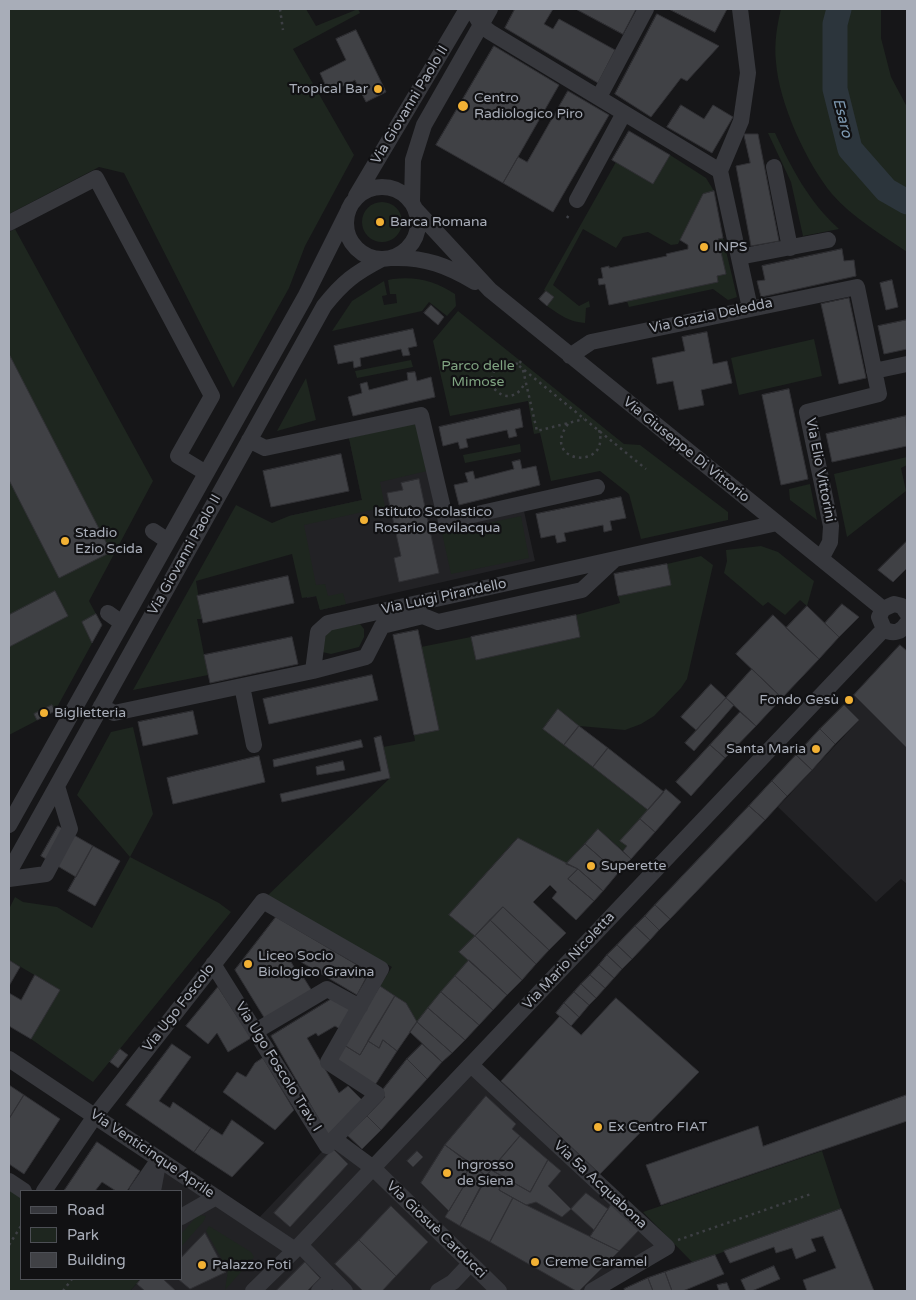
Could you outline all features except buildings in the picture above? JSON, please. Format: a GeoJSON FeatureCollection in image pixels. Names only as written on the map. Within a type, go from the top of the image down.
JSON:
{"type":"FeatureCollection","features":[{"type":"Feature","properties":{"kind":"street","name":"Via Giovanni Paolo II"},"geometry":{"type":"LineString","coordinates":[[9,825],[305,297],[351,206],[466,9]]}},
{"type":"Feature","properties":{"kind":"street"},"geometry":{"type":"LineString","coordinates":[[472,9],[481,25],[720,172]]}},
{"type":"Feature","properties":{"kind":"street"},"geometry":{"type":"LineString","coordinates":[[386,258],[405,251],[414,240],[418,230],[414,206],[413,160],[424,125],[490,9]]}},
{"type":"Feature","properties":{"kind":"street"},"geometry":{"type":"LineString","coordinates":[[599,97],[646,9]]}},
{"type":"Feature","properties":{"kind":"street"},"geometry":{"type":"LineString","coordinates":[[740,9],[748,73],[741,122],[720,172],[750,308]]}},
{"type":"Feature","properties":{"kind":"street"},"geometry":{"type":"LineString","coordinates":[[573,206],[624,112]]}},
{"type":"Feature","properties":{"kind":"street"},"geometry":{"type":"LineString","coordinates":[[774,167],[790,248]]}},
{"type":"Feature","properties":{"kind":"street"},"geometry":{"type":"LineString","coordinates":[[9,223],[96,178],[212,396],[178,456],[206,473]]}},
{"type":"Feature","properties":{"kind":"street"},"geometry":{"type":"LineString","coordinates":[[388,187],[406,195],[490,290],[453,269],[433,261],[415,258],[386,258],[364,254],[350,240],[347,230],[351,206],[369,189],[388,187]]}},
{"type":"Feature","properties":{"kind":"street"},"geometry":{"type":"LineString","coordinates":[[739,257],[828,240]]}},
{"type":"Feature","properties":{"kind":"street","name":"Via Giovanni Paolo II"},"geometry":{"type":"LineString","coordinates":[[9,872],[324,306],[340,285],[386,258]]}},
{"type":"Feature","properties":{"kind":"street","name":"Via Grazia Deledda"},"geometry":{"type":"LineString","coordinates":[[570,356],[591,342],[857,286]]}},
{"type":"Feature","properties":{"kind":"street","name":"Via Elio Vittorini"},"geometry":{"type":"LineString","coordinates":[[821,559],[830,542],[831,526],[807,412],[879,394],[857,286]]}},
{"type":"Feature","properties":{"kind":"street","name":"Via Giuseppe Di Vittorio"},"geometry":{"type":"LineString","coordinates":[[490,290],[882,609]]}},
{"type":"Feature","properties":{"kind":"street"},"geometry":{"type":"LineString","coordinates":[[874,371],[906,369]]}},
{"type":"Feature","properties":{"kind":"street"},"geometry":{"type":"LineString","coordinates":[[248,440],[265,448],[421,415],[446,521],[597,487]]}},
{"type":"Feature","properties":{"kind":"street","name":"Via Luigi Pirandello"},"geometry":{"type":"LineString","coordinates":[[313,671],[318,632],[328,624],[777,523]]}},
{"type":"Feature","properties":{"kind":"street"},"geometry":{"type":"LineString","coordinates":[[153,531],[168,540]]}},
{"type":"Feature","properties":{"kind":"street","name":"Via Luigi Pirandello"},"geometry":{"type":"LineString","coordinates":[[101,706],[114,713],[313,671],[366,657],[382,626],[423,616],[438,622],[582,590],[613,561]]}},
{"type":"Feature","properties":{"kind":"street"},"geometry":{"type":"LineString","coordinates":[[894,604],[906,617],[897,632],[884,629],[880,621],[882,609],[894,604]]}},
{"type":"Feature","properties":{"kind":"street"},"geometry":{"type":"LineString","coordinates":[[108,613],[122,623]]}},
{"type":"Feature","properties":{"kind":"street","name":"Via Mario Nicoletta"},"geometry":{"type":"LineString","coordinates":[[253,1291],[297,1248],[884,629]]}},
{"type":"Feature","properties":{"kind":"street"},"geometry":{"type":"LineString","coordinates":[[242,686],[254,745]]}},
{"type":"Feature","properties":{"kind":"street"},"geometry":{"type":"LineString","coordinates":[[9,879],[46,874],[70,829],[57,786]]}},
{"type":"Feature","properties":{"kind":"street","name":"Via Ugo Foscolo"},"geometry":{"type":"LineString","coordinates":[[45,1190],[95,1116],[263,900],[381,969],[360,1007]]}},
{"type":"Feature","properties":{"kind":"street","name":"Via Ugo Foscolo Trav. I"},"geometry":{"type":"LineString","coordinates":[[213,964],[327,1146],[334,1139],[373,1168]]}},
{"type":"Feature","properties":{"kind":"street"},"geometry":{"type":"LineString","coordinates":[[256,1031],[328,989],[360,1007],[328,1062],[377,1094],[334,1139]]}},
{"type":"Feature","properties":{"kind":"street","name":"Via Venticinque Aprile"},"geometry":{"type":"LineString","coordinates":[[9,1059],[216,1198],[297,1248],[345,1291]]}},
{"type":"Feature","properties":{"kind":"street","name":"Via 5a Acquabona"},"geometry":{"type":"LineString","coordinates":[[470,1065],[666,1247]]}},
{"type":"Feature","properties":{"kind":"street"},"geometry":{"type":"LineString","coordinates":[[137,1190],[159,1159]]}},
{"type":"Feature","properties":{"kind":"street"},"geometry":{"type":"LineString","coordinates":[[153,1190],[159,1159]]}},
{"type":"Feature","properties":{"kind":"street","name":"Via Giosuè Carducci"},"geometry":{"type":"LineString","coordinates":[[373,1168],[499,1291]]}},
{"type":"Feature","properties":{"kind":"street"},"geometry":{"type":"LineString","coordinates":[[9,1181],[22,1190]]}},
{"type":"Feature","properties":{"kind":"street"},"geometry":{"type":"LineString","coordinates":[[182,1216],[216,1198]]}},
{"type":"Feature","properties":{"kind":"street"},"geometry":{"type":"LineString","coordinates":[[592,1291],[666,1247]]}},
{"type":"Feature","properties":{"kind":"street"},"geometry":{"type":"LineString","coordinates":[[438,1291],[452,1282],[470,1264]]}},
{"type":"Feature","properties":{"kind":"street"},"geometry":{"type":"LineString","coordinates":[[319,1291],[332,1278]]}},
{"type":"Feature","properties":{"kind":"path"},"geometry":{"type":"LineString","coordinates":[[280,9],[283,30]]}},
{"type":"Feature","properties":{"kind":"path"},"geometry":{"type":"LineString","coordinates":[[567,218],[573,206]]}},
{"type":"Feature","properties":{"kind":"path"},"geometry":{"type":"LineString","coordinates":[[518,365],[520,361]]}},
{"type":"Feature","properties":{"kind":"path"},"geometry":{"type":"LineString","coordinates":[[525,381],[519,392],[509,397],[501,395],[493,388],[492,376],[499,365],[509,362],[518,365],[646,469]]}},
{"type":"Feature","properties":{"kind":"path"},"geometry":{"type":"LineString","coordinates":[[522,368],[537,432],[585,419]]}},
{"type":"Feature","properties":{"kind":"path"},"geometry":{"type":"LineString","coordinates":[[593,425],[596,422]]}},
{"type":"Feature","properties":{"kind":"path"},"geometry":{"type":"LineString","coordinates":[[569,423],[562,434],[561,442],[566,452],[574,458],[584,459],[595,452],[600,438],[598,429]]}},
{"type":"Feature","properties":{"kind":"path"},"geometry":{"type":"LineString","coordinates":[[666,1247],[680,1239],[811,1194]]}},
{"type":"Feature","properties":{"kind":"path"},"geometry":{"type":"LineString","coordinates":[[9,1245],[20,1228]]}},
{"type":"Feature","properties":{"kind":"path"},"geometry":{"type":"LineString","coordinates":[[63,1291],[71,1280]]}},
{"type":"Feature","properties":{"kind":"shaded area","name":"Istituto Scolastico Rosario Bevilacqua"},"geometry":{"type":"Polygon","coordinates":[[[417,423],[440,524],[524,511],[535,561],[320,610],[317,596],[307,598],[289,516],[362,500],[349,438],[417,423]]]}},
{"type":"Feature","properties":{"kind":"shaded area"},"geometry":{"type":"Polygon","coordinates":[[[900,645],[907,651],[907,884],[901,879],[876,902],[778,807],[859,720],[844,705],[900,645]]]}},
{"type":"Feature","properties":{"kind":"shaded area"},"geometry":{"type":"Polygon","coordinates":[[[471,1065],[667,1247],[592,1291],[130,1291],[138,1280],[182,1280],[182,1190],[138,1190],[159,1159],[254,1223],[334,1139],[373,1168],[471,1065]]]}},
{"type":"Feature","properties":{"kind":"green space"},"geometry":{"type":"Polygon","coordinates":[[[9,9],[306,9],[316,26],[358,9],[360,13],[293,49],[354,155],[305,246],[289,288],[233,388],[124,173],[99,167],[9,214],[9,9]]]}},
{"type":"Feature","properties":{"kind":"green space"},"geometry":{"type":"Polygon","coordinates":[[[781,9],[881,9],[881,38],[891,77],[907,107],[907,252],[868,225],[832,194],[822,181],[804,149],[788,113],[778,78],[775,55],[777,28],[781,9]]]}},
{"type":"Feature","properties":{"kind":"green space"},"geometry":{"type":"Polygon","coordinates":[[[768,133],[775,133],[810,196],[828,219],[839,229],[803,236],[791,182],[768,133]]]}},
{"type":"Feature","properties":{"kind":"green space"},"geometry":{"type":"Polygon","coordinates":[[[670,155],[706,178],[714,191],[703,194],[678,244],[671,245],[648,232],[623,237],[616,248],[583,229],[553,285],[579,306],[589,301],[590,307],[586,308],[585,323],[569,320],[547,306],[554,297],[544,290],[616,162],[653,184],[670,155]]]}},
{"type":"Feature","properties":{"kind":"green space"},"geometry":{"type":"Polygon","coordinates":[[[382,202],[396,208],[402,222],[396,236],[382,242],[368,236],[362,222],[368,208],[382,202]]]}},
{"type":"Feature","properties":{"kind":"green space","name":"Stadio Ezio Scida"},"geometry":{"type":"Polygon","coordinates":[[[15,229],[153,481],[89,601],[102,625],[55,711],[9,735],[9,232],[15,229]]]}},
{"type":"Feature","properties":{"kind":"green space"},"geometry":{"type":"Polygon","coordinates":[[[723,238],[737,297],[728,300],[713,289],[629,307],[627,301],[718,282],[717,276],[726,274],[718,239],[723,238]]]}},
{"type":"Feature","properties":{"kind":"green space"},"geometry":{"type":"Polygon","coordinates":[[[401,278],[418,279],[441,286],[455,294],[456,306],[447,316],[429,302],[422,311],[332,331],[352,301],[384,281],[387,295],[382,296],[384,305],[397,303],[396,294],[390,294],[388,280],[401,278]]]}},
{"type":"Feature","properties":{"kind":"green space","name":"Parco delle Mimose"},"geometry":{"type":"Polygon","coordinates":[[[458,311],[624,444],[640,445],[728,512],[728,520],[641,539],[629,494],[600,471],[551,481],[540,433],[534,434],[528,401],[450,416],[433,341],[458,311]]]}},
{"type":"Feature","properties":{"kind":"green space"},"geometry":{"type":"Polygon","coordinates":[[[814,339],[822,376],[739,395],[731,358],[814,339]]]}},
{"type":"Feature","properties":{"kind":"green space"},"geometry":{"type":"Polygon","coordinates":[[[411,360],[413,367],[357,378],[355,371],[411,360]]]}},
{"type":"Feature","properties":{"kind":"green space"},"geometry":{"type":"Polygon","coordinates":[[[306,378],[316,420],[277,431],[306,378]]]}},
{"type":"Feature","properties":{"kind":"green space"},"geometry":{"type":"Polygon","coordinates":[[[417,423],[427,471],[380,482],[385,507],[304,525],[316,585],[325,584],[328,596],[343,593],[346,604],[320,610],[316,596],[302,598],[292,554],[196,581],[202,619],[197,619],[208,675],[133,690],[236,505],[272,523],[289,516],[362,500],[349,438],[417,423]]]}},
{"type":"Feature","properties":{"kind":"green space"},"geometry":{"type":"Polygon","coordinates":[[[520,444],[521,452],[465,463],[463,455],[520,444]]]}},
{"type":"Feature","properties":{"kind":"green space"},"geometry":{"type":"Polygon","coordinates":[[[907,457],[907,465],[901,468],[906,491],[847,537],[834,474],[907,457]]]}},
{"type":"Feature","properties":{"kind":"green space"},"geometry":{"type":"Polygon","coordinates":[[[810,484],[817,520],[790,500],[789,489],[810,484]]]}},
{"type":"Feature","properties":{"kind":"green space"},"geometry":{"type":"Polygon","coordinates":[[[521,516],[529,558],[451,574],[442,533],[521,516]]]}},
{"type":"Feature","properties":{"kind":"green space"},"geometry":{"type":"Polygon","coordinates":[[[761,546],[778,552],[814,581],[807,606],[800,600],[785,615],[768,602],[763,606],[724,573],[727,561],[726,550],[761,546]]]}},
{"type":"Feature","properties":{"kind":"green space"},"geometry":{"type":"Polygon","coordinates":[[[701,556],[713,565],[687,679],[681,688],[654,716],[641,724],[625,730],[579,726],[558,710],[543,728],[648,810],[621,841],[627,846],[623,851],[598,829],[566,864],[517,838],[449,915],[475,936],[459,951],[469,960],[417,1022],[406,1003],[380,986],[392,967],[266,897],[390,778],[383,747],[415,741],[414,735],[439,730],[421,647],[471,637],[476,660],[580,637],[576,615],[620,603],[618,596],[671,585],[667,564],[701,556]]]}},
{"type":"Feature","properties":{"kind":"green space"},"geometry":{"type":"Polygon","coordinates":[[[360,624],[364,629],[364,637],[359,647],[331,654],[322,652],[324,636],[332,629],[360,624]]]}},
{"type":"Feature","properties":{"kind":"green space"},"geometry":{"type":"Polygon","coordinates":[[[133,727],[153,814],[130,857],[77,795],[111,732],[133,727]]]}},
{"type":"Feature","properties":{"kind":"green space"},"geometry":{"type":"Polygon","coordinates":[[[130,857],[219,903],[231,912],[93,1082],[31,1039],[60,990],[9,960],[9,909],[15,897],[23,902],[57,907],[92,928],[130,857]]]}},
{"type":"Feature","properties":{"kind":"green space"},"geometry":{"type":"Polygon","coordinates":[[[822,1151],[841,1209],[693,1263],[643,1212],[822,1151]]]}},
{"type":"Feature","properties":{"kind":"green space"},"geometry":{"type":"Polygon","coordinates":[[[9,1189],[20,1196],[20,1280],[139,1281],[130,1291],[9,1291],[9,1189]]]}},
{"type":"Feature","properties":{"kind":"green space"},"geometry":{"type":"Polygon","coordinates":[[[198,1215],[206,1216],[182,1246],[182,1233],[198,1215]]]}},
{"type":"Feature","properties":{"kind":"green space"},"geometry":{"type":"Polygon","coordinates":[[[209,1226],[251,1252],[254,1257],[225,1290],[228,1270],[206,1231],[209,1226]]]}},
{"type":"Feature","properties":{"kind":"waterway","name":"Esaro"},"geometry":{"type":"LineString","coordinates":[[839,9],[835,24],[835,89],[850,149],[886,190],[907,202]]}},
{"type":"Feature","properties":{"kind":"place","name":"Tropical Bar"},"geometry":{"type":"Point","coordinates":[378,89]}},
{"type":"Feature","properties":{"kind":"place","name":"Centro Radiologico Piro"},"geometry":{"type":"Point","coordinates":[463,106]}},
{"type":"Feature","properties":{"kind":"place","name":"Barca Romana"},"geometry":{"type":"Point","coordinates":[380,222]}},
{"type":"Feature","properties":{"kind":"place","name":"INPS"},"geometry":{"type":"Point","coordinates":[704,247]}},
{"type":"Feature","properties":{"kind":"place","name":"Istituto Scolastico Rosario Bevilacqua"},"geometry":{"type":"Point","coordinates":[364,520]}},
{"type":"Feature","properties":{"kind":"place","name":"Stadio Ezio Scida"},"geometry":{"type":"Point","coordinates":[65,541]}},
{"type":"Feature","properties":{"kind":"place","name":"Fondo Gesù"},"geometry":{"type":"Point","coordinates":[849,700]}},
{"type":"Feature","properties":{"kind":"place","name":"Biglietteria"},"geometry":{"type":"Point","coordinates":[44,713]}},
{"type":"Feature","properties":{"kind":"place","name":"Santa Maria"},"geometry":{"type":"Point","coordinates":[816,749]}},
{"type":"Feature","properties":{"kind":"place","name":"Superette"},"geometry":{"type":"Point","coordinates":[591,866]}},
{"type":"Feature","properties":{"kind":"place","name":"Liceo Socio Biologico Gravina"},"geometry":{"type":"Point","coordinates":[248,964]}},
{"type":"Feature","properties":{"kind":"place","name":"Ex Centro FIAT"},"geometry":{"type":"Point","coordinates":[598,1127]}},
{"type":"Feature","properties":{"kind":"place","name":"Ingrosso de Siena"},"geometry":{"type":"Point","coordinates":[447,1173]}},
{"type":"Feature","properties":{"kind":"place","name":"Creme Caramel"},"geometry":{"type":"Point","coordinates":[535,1262]}},
{"type":"Feature","properties":{"kind":"place","name":"Palazzo Foti"},"geometry":{"type":"Point","coordinates":[202,1265]}}]}
